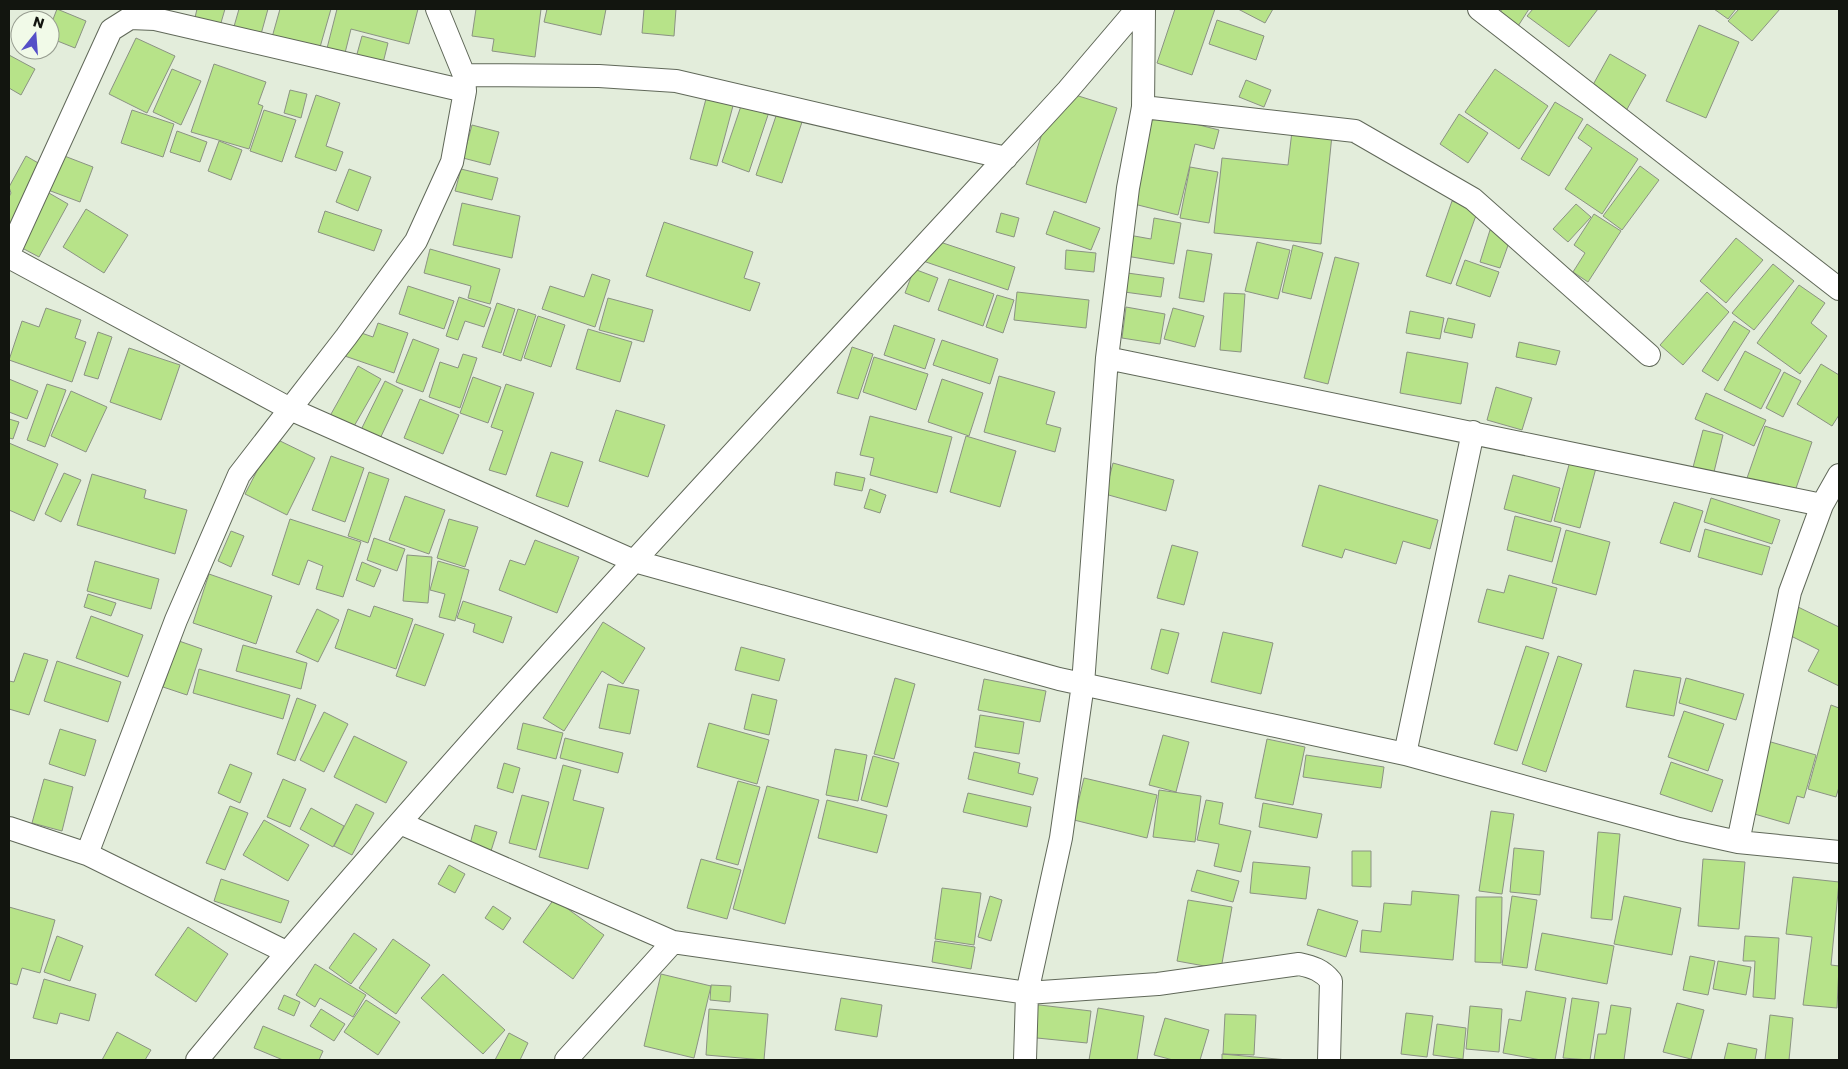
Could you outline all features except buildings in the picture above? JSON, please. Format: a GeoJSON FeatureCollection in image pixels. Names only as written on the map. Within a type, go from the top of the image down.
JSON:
{"type":"FeatureCollection","features":[{"type":"Feature","properties":{"kind":"street"},"geometry":{"type":"LineString","coordinates":[[87,854],[176,620],[239,475],[416,240],[452,162],[464,83],[437,9]]}},
{"type":"Feature","properties":{"kind":"street"},"geometry":{"type":"LineString","coordinates":[[197,1060],[286,952],[400,822],[634,561],[1068,90],[1137,9]]}},
{"type":"Feature","properties":{"kind":"street"},"geometry":{"type":"LineString","coordinates":[[1025,1060],[1027,993],[1061,838],[1083,684],[1107,358],[1128,188],[1143,107],[1144,9]]}},
{"type":"Feature","properties":{"kind":"street"},"geometry":{"type":"LineString","coordinates":[[1479,9],[1839,289]]}},
{"type":"Feature","properties":{"kind":"street"},"geometry":{"type":"LineString","coordinates":[[9,253],[110,30],[130,18],[155,19],[464,83],[599,76],[676,82],[1006,158]]}},
{"type":"Feature","properties":{"kind":"street"},"geometry":{"type":"LineString","coordinates":[[1143,107],[1355,131],[1473,199],[1649,355]]}},
{"type":"Feature","properties":{"kind":"street"},"geometry":{"type":"LineString","coordinates":[[9,257],[290,409],[634,561],[1083,684],[1405,754],[1679,829],[1738,842],[1839,852]]}},
{"type":"Feature","properties":{"kind":"street"},"geometry":{"type":"LineString","coordinates":[[1107,358],[1822,504]]}},
{"type":"Feature","properties":{"kind":"street"},"geometry":{"type":"LineString","coordinates":[[1405,754],[1473,432]]}},
{"type":"Feature","properties":{"kind":"street"},"geometry":{"type":"LineString","coordinates":[[1738,842],[1790,592],[1822,504],[1839,475]]}},
{"type":"Feature","properties":{"kind":"street"},"geometry":{"type":"LineString","coordinates":[[400,822],[673,942],[1027,993],[1158,984],[1299,964],[1311,967],[1323,972],[1331,981],[1329,1060]]}},
{"type":"Feature","properties":{"kind":"street"},"geometry":{"type":"LineString","coordinates":[[9,828],[87,854],[286,952]]}},
{"type":"Feature","properties":{"kind":"street"},"geometry":{"type":"LineString","coordinates":[[566,1060],[673,942]]}}]}
